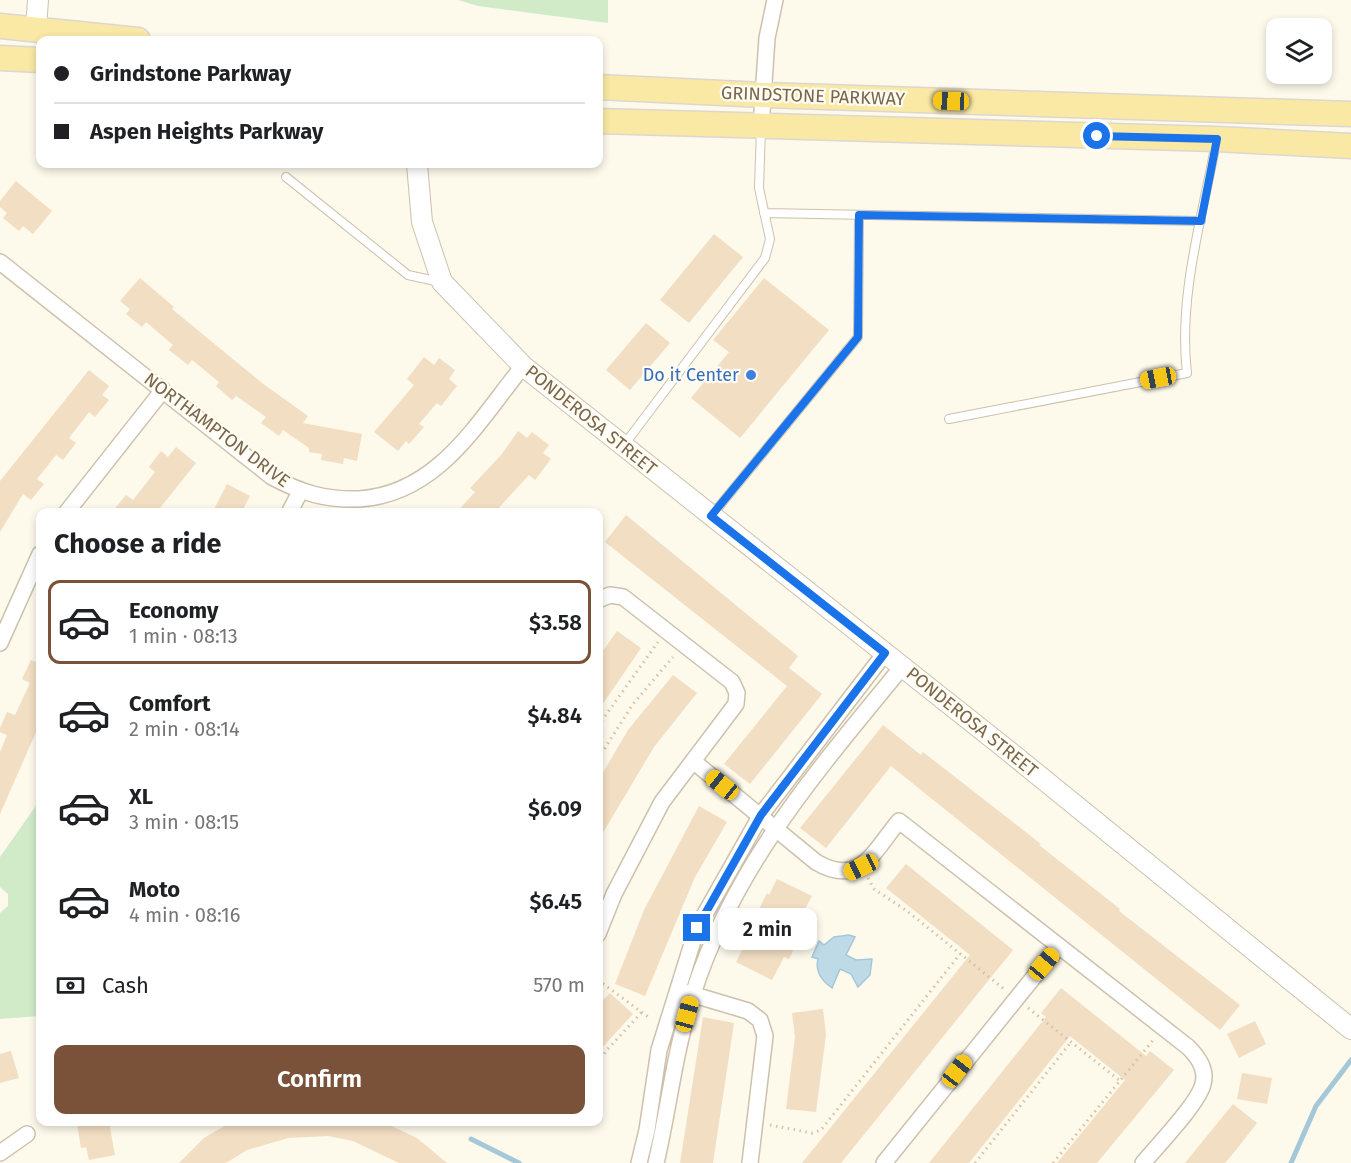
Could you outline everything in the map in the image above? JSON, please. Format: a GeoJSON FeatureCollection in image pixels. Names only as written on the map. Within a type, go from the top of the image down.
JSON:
{"type":"FeatureCollection","features":[{"type":"Feature","properties":{"kind":"main road"},"geometry":{"type":"LineString","coordinates":[[0,26],[104,36]]}},
{"type":"Feature","properties":{"kind":"main road"},"geometry":{"type":"LineString","coordinates":[[0,58],[36,60]]}},
{"type":"Feature","properties":{"kind":"main road","name":"GRINDSTONE PARKWAY"},"geometry":{"type":"LineString","coordinates":[[603,87],[764,95],[1351,114]]}},
{"type":"Feature","properties":{"kind":"main road","name":"GRINDSTONE PARKWAY"},"geometry":{"type":"LineString","coordinates":[[603,121],[1217,139],[1351,146]]}},
{"type":"Feature","properties":{"kind":"main road"},"geometry":{"type":"LineString","coordinates":[[1297,143],[1326,132],[1351,133]]}},
{"type":"Feature","properties":{"kind":"street"},"geometry":{"type":"LineString","coordinates":[[36,28],[38,0]]}},
{"type":"Feature","properties":{"kind":"street"},"geometry":{"type":"LineString","coordinates":[[762,127],[767,38],[764,0]]}},
{"type":"Feature","properties":{"kind":"street"},"geometry":{"type":"LineString","coordinates":[[767,38],[775,0]]}},
{"type":"Feature","properties":{"kind":"street","name":"PONDEROSA STREET"},"geometry":{"type":"LineString","coordinates":[[417,168],[422,222],[442,282],[523,366],[885,653],[1351,1029]]}},
{"type":"Feature","properties":{"kind":"street","name":"NORTHAMPTON DRIVE"},"geometry":{"type":"LineString","coordinates":[[0,262],[272,477],[300,492],[340,500],[380,497],[408,488],[432,473],[453,453],[523,366]]}},
{"type":"Feature","properties":{"kind":"street"},"geometry":{"type":"LineString","coordinates":[[70,508],[163,390]]}},
{"type":"Feature","properties":{"kind":"street"},"geometry":{"type":"LineString","coordinates":[[292,508],[300,492]]}},
{"type":"Feature","properties":{"kind":"street"},"geometry":{"type":"LineString","coordinates":[[2,634],[36,562]]}},
{"type":"Feature","properties":{"kind":"street"},"geometry":{"type":"LineString","coordinates":[[603,598],[610,595],[623,597],[732,682],[737,693],[736,704],[662,802],[614,894],[603,922]]}},
{"type":"Feature","properties":{"kind":"street"},"geometry":{"type":"LineString","coordinates":[[639,1163],[665,1029],[697,928],[761,815],[885,653]]}},
{"type":"Feature","properties":{"kind":"street"},"geometry":{"type":"LineString","coordinates":[[656,1163],[675,1055],[692,994],[714,934],[751,864],[775,827],[902,667]]}},
{"type":"Feature","properties":{"kind":"street"},"geometry":{"type":"LineString","coordinates":[[693,761],[829,870],[847,873],[861,867],[899,821],[1199,1058],[1204,1072],[1203,1085],[1195,1099],[1143,1163]]}},
{"type":"Feature","properties":{"kind":"street"},"geometry":{"type":"LineString","coordinates":[[884,1163],[1058,946]]}},
{"type":"Feature","properties":{"kind":"street"},"geometry":{"type":"LineString","coordinates":[[676,990],[748,1011],[760,1020],[765,1036],[750,1163]]}},
{"type":"Feature","properties":{"kind":"street"},"geometry":{"type":"LineString","coordinates":[[0,1153],[27,1134]]}},
{"type":"Feature","properties":{"kind":"lane"},"geometry":{"type":"LineString","coordinates":[[623,446],[765,258],[770,238],[759,188],[762,127]]}},
{"type":"Feature","properties":{"kind":"lane"},"geometry":{"type":"LineString","coordinates":[[948,419],[1187,373],[1184,348],[1191,277],[1217,139]]}},
{"type":"Feature","properties":{"kind":"lane"},"geometry":{"type":"LineString","coordinates":[[286,177],[408,275],[442,282]]}},
{"type":"Feature","properties":{"kind":"lane"},"geometry":{"type":"LineString","coordinates":[[764,213],[1201,221]]}},
{"type":"Feature","properties":{"kind":"lane"},"geometry":{"type":"LineString","coordinates":[[711,516],[858,337],[859,215]]}},
{"type":"Feature","properties":{"kind":"path"},"geometry":{"type":"LineString","coordinates":[[603,719],[666,631]]}},
{"type":"Feature","properties":{"kind":"path"},"geometry":{"type":"LineString","coordinates":[[603,751],[633,704],[683,644]]}},
{"type":"Feature","properties":{"kind":"path"},"geometry":{"type":"LineString","coordinates":[[861,867],[874,889],[1119,1080]]}},
{"type":"Feature","properties":{"kind":"path"},"geometry":{"type":"LineString","coordinates":[[754,1122],[812,1133],[821,1130],[960,954]]}},
{"type":"Feature","properties":{"kind":"path"},"geometry":{"type":"LineString","coordinates":[[603,984],[665,1029]]}},
{"type":"Feature","properties":{"kind":"path"},"geometry":{"type":"LineString","coordinates":[[603,1056],[642,1012]]}},
{"type":"Feature","properties":{"kind":"path"},"geometry":{"type":"LineString","coordinates":[[1053,1163],[1163,1028]]}},
{"type":"Feature","properties":{"kind":"path"},"geometry":{"type":"LineString","coordinates":[[975,1163],[1071,1042]]}},
{"type":"Feature","properties":{"kind":"green space"},"geometry":{"type":"Polygon","coordinates":[[[458,0],[608,0],[608,23],[478,6],[458,0]]]}},
{"type":"Feature","properties":{"kind":"green space"},"geometry":{"type":"Polygon","coordinates":[[[36,806],[36,1016],[0,1019],[0,913],[8,906],[8,894],[0,887],[0,857],[36,806]]]}},
{"type":"Feature","properties":{"kind":"water"},"geometry":{"type":"Polygon","coordinates":[[[849,935],[855,937],[846,955],[856,960],[872,959],[870,975],[858,987],[851,974],[840,969],[832,988],[820,975],[818,959],[812,957],[819,941],[824,945],[834,937],[849,935]]]}},
{"type":"Feature","properties":{"kind":"building"},"geometry":{"type":"Polygon","coordinates":[[[16,181],[52,211],[33,234],[23,226],[19,231],[3,218],[7,213],[0,207],[0,201],[16,181]]]}},
{"type":"Feature","properties":{"kind":"building"},"geometry":{"type":"Polygon","coordinates":[[[714,234],[743,257],[689,323],[660,300],[714,234]]]}},
{"type":"Feature","properties":{"kind":"building"},"geometry":{"type":"Polygon","coordinates":[[[140,278],[174,307],[172,309],[262,383],[308,416],[303,423],[362,434],[357,461],[344,458],[343,464],[321,460],[322,454],[309,452],[309,448],[283,430],[279,436],[261,423],[266,417],[236,396],[232,400],[216,386],[219,382],[192,360],[188,365],[169,350],[173,345],[146,322],[142,327],[126,314],[130,309],[120,301],[140,278]]]}},
{"type":"Feature","properties":{"kind":"building","name":"Do it Center"},"geometry":{"type":"Polygon","coordinates":[[[764,278],[829,330],[740,438],[691,398],[729,352],[713,340],[764,278]]]}},
{"type":"Feature","properties":{"kind":"building"},"geometry":{"type":"Polygon","coordinates":[[[646,323],[670,343],[630,390],[606,370],[646,323]]]}},
{"type":"Feature","properties":{"kind":"building"},"geometry":{"type":"Polygon","coordinates":[[[424,357],[434,365],[439,358],[455,370],[449,379],[457,386],[441,406],[437,403],[419,424],[424,427],[409,444],[406,441],[398,451],[374,432],[414,385],[407,379],[424,357]]]}},
{"type":"Feature","properties":{"kind":"building"},"geometry":{"type":"Polygon","coordinates":[[[89,370],[109,386],[102,395],[109,400],[95,417],[89,412],[69,438],[76,443],[63,460],[56,455],[37,479],[44,484],[31,500],[23,494],[0,532],[0,481],[89,370]]]}},
{"type":"Feature","properties":{"kind":"building"},"geometry":{"type":"Polygon","coordinates":[[[518,431],[527,438],[532,432],[549,445],[543,453],[551,459],[535,480],[529,475],[499,508],[461,508],[475,492],[470,488],[502,454],[518,431]]]}},
{"type":"Feature","properties":{"kind":"building"},"geometry":{"type":"Polygon","coordinates":[[[176,447],[196,463],[160,508],[115,508],[126,495],[133,500],[155,472],[149,467],[161,451],[168,457],[176,447]]]}},
{"type":"Feature","properties":{"kind":"building"},"geometry":{"type":"Polygon","coordinates":[[[227,484],[250,496],[244,508],[215,508],[227,484]]]}},
{"type":"Feature","properties":{"kind":"building"},"geometry":{"type":"Polygon","coordinates":[[[626,515],[798,656],[789,668],[822,694],[750,784],[724,764],[787,686],[605,542],[626,515]]]}},
{"type":"Feature","properties":{"kind":"building"},"geometry":{"type":"Polygon","coordinates":[[[617,631],[641,648],[603,704],[603,651],[617,631]]]}},
{"type":"Feature","properties":{"kind":"building"},"geometry":{"type":"Polygon","coordinates":[[[31,660],[36,662],[36,732],[0,814],[0,752],[7,735],[0,732],[0,728],[7,712],[15,715],[30,683],[22,679],[31,660]]]}},
{"type":"Feature","properties":{"kind":"building"},"geometry":{"type":"Polygon","coordinates":[[[673,675],[697,693],[654,747],[603,833],[603,772],[628,730],[673,675]]]}},
{"type":"Feature","properties":{"kind":"building"},"geometry":{"type":"Polygon","coordinates":[[[883,725],[921,755],[923,752],[1041,844],[1039,845],[1120,909],[1119,911],[1240,1005],[1220,1030],[891,766],[826,848],[800,828],[883,725]]]}},
{"type":"Feature","properties":{"kind":"building"},"geometry":{"type":"Polygon","coordinates":[[[699,806],[727,822],[695,877],[645,996],[615,984],[644,910],[699,806]]]}},
{"type":"Feature","properties":{"kind":"building"},"geometry":{"type":"Polygon","coordinates":[[[906,864],[1013,950],[841,1163],[802,1163],[970,955],[886,888],[906,864]]]}},
{"type":"Feature","properties":{"kind":"building"},"geometry":{"type":"Polygon","coordinates":[[[777,879],[812,896],[800,919],[807,923],[789,959],[784,957],[772,980],[736,962],[742,950],[740,948],[767,893],[769,895],[777,879]]]}},
{"type":"Feature","properties":{"kind":"building"},"geometry":{"type":"Polygon","coordinates":[[[1061,988],[1146,1056],[1150,1051],[1174,1070],[1097,1163],[1057,1163],[1125,1080],[1070,1036],[969,1163],[929,1163],[1046,1017],[1041,1013],[1061,988]]]}},
{"type":"Feature","properties":{"kind":"building"},"geometry":{"type":"Polygon","coordinates":[[[610,993],[633,1014],[603,1047],[603,1000],[610,993]]]}},
{"type":"Feature","properties":{"kind":"building"},"geometry":{"type":"Polygon","coordinates":[[[823,1009],[826,1035],[816,1112],[786,1109],[795,1037],[792,1013],[823,1009]]]}},
{"type":"Feature","properties":{"kind":"building"},"geometry":{"type":"Polygon","coordinates":[[[703,1017],[734,1023],[713,1163],[680,1163],[703,1017]]]}},
{"type":"Feature","properties":{"kind":"building"},"geometry":{"type":"Polygon","coordinates":[[[1255,1021],[1266,1044],[1239,1058],[1227,1034],[1255,1021]]]}},
{"type":"Feature","properties":{"kind":"building"},"geometry":{"type":"Polygon","coordinates":[[[11,1051],[19,1078],[0,1083],[0,1054],[11,1051]]]}},
{"type":"Feature","properties":{"kind":"building"},"geometry":{"type":"Polygon","coordinates":[[[1242,1073],[1272,1078],[1267,1104],[1237,1099],[1242,1073]]]}},
{"type":"Feature","properties":{"kind":"building"},"geometry":{"type":"Polygon","coordinates":[[[1233,1104],[1257,1123],[1236,1150],[1225,1163],[1185,1163],[1233,1104]]]}},
{"type":"Feature","properties":{"kind":"building"},"geometry":{"type":"Polygon","coordinates":[[[77,1126],[110,1126],[115,1155],[89,1160],[86,1147],[81,1148],[77,1126]]]}},
{"type":"Feature","properties":{"kind":"building"},"geometry":{"type":"Polygon","coordinates":[[[224,1126],[392,1126],[417,1138],[447,1163],[399,1163],[353,1141],[328,1136],[288,1138],[247,1150],[226,1163],[179,1163],[204,1138],[224,1126]]]}},
{"type":"Feature","properties":{"kind":"waterway"},"geometry":{"type":"LineString","coordinates":[[1291,1163],[1316,1106],[1351,1060]]}},
{"type":"Feature","properties":{"kind":"waterway"},"geometry":{"type":"LineString","coordinates":[[471,1139],[519,1163]]}},
{"type":"Feature","properties":{"kind":"place","name":"Do it Center"},"geometry":{"type":"Point","coordinates":[751,375]}},
{"type":"Feature","properties":{"kind":"route"},"geometry":{"type":"LineString","coordinates":[[697,928],[736,855],[761,815],[885,653],[711,516],[858,337],[859,215],[1201,221],[1217,139],[1097,136]]}}]}
